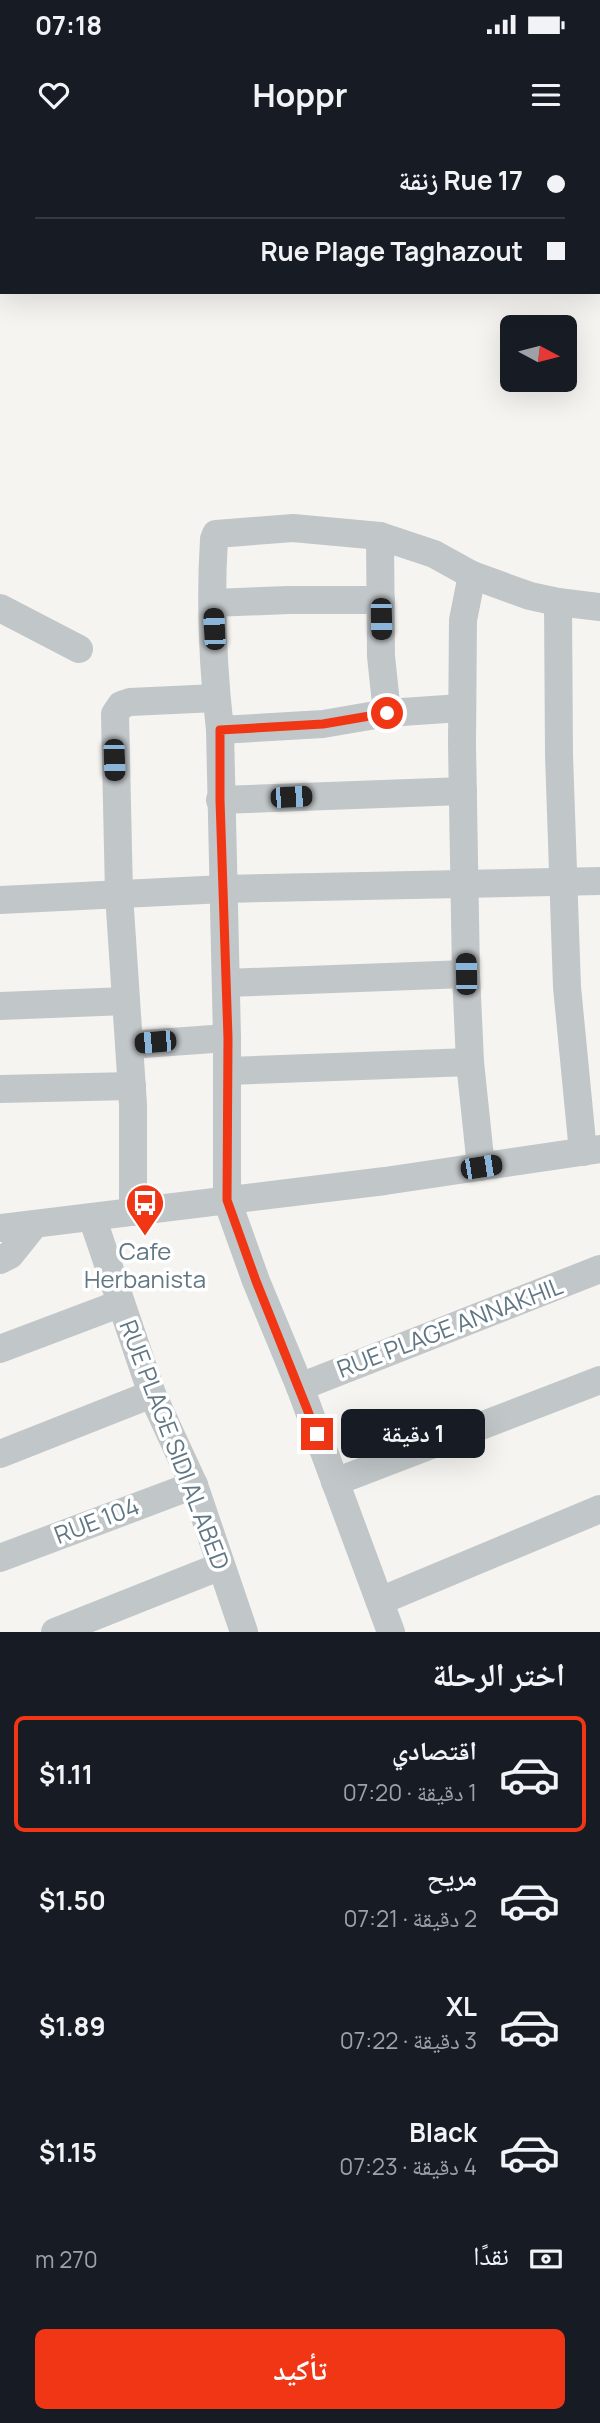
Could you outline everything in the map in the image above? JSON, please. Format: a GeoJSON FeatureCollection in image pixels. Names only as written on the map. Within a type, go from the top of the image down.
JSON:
{"type":"FeatureCollection","features":[{"type":"Feature","properties":{"kind":"street"},"geometry":{"type":"LineString","coordinates":[[391,1632],[227,1200],[228,1038],[213,545],[216,534],[293,528],[380,536],[434,554],[472,575],[530,596],[600,607]]}},
{"type":"Feature","properties":{"kind":"street"},"geometry":{"type":"LineString","coordinates":[[380,536],[381,656],[387,713]]}},
{"type":"Feature","properties":{"kind":"street"},"geometry":{"type":"LineString","coordinates":[[472,575],[463,620],[461,708],[466,974],[470,1062],[481,1167]]}},
{"type":"Feature","properties":{"kind":"street"},"geometry":{"type":"LineString","coordinates":[[213,603],[381,600]]}},
{"type":"Feature","properties":{"kind":"street"},"geometry":{"type":"LineString","coordinates":[[0,1228],[591,1151],[568,997],[558,602]]}},
{"type":"Feature","properties":{"kind":"street"},"geometry":{"type":"LineString","coordinates":[[0,608],[79,649]]}},
{"type":"Feature","properties":{"kind":"street"},"geometry":{"type":"LineString","coordinates":[[133,1212],[132,1086],[119,894],[113,733],[117,709],[130,702],[216,698]]}},
{"type":"Feature","properties":{"kind":"street"},"geometry":{"type":"LineString","coordinates":[[220,730],[323,724],[387,713],[461,708]]}},
{"type":"Feature","properties":{"kind":"street"},"geometry":{"type":"LineString","coordinates":[[220,800],[463,791]]}},
{"type":"Feature","properties":{"kind":"street"},"geometry":{"type":"LineString","coordinates":[[0,900],[224,889],[600,881]]}},
{"type":"Feature","properties":{"kind":"street"},"geometry":{"type":"LineString","coordinates":[[226,983],[466,974]]}},
{"type":"Feature","properties":{"kind":"street"},"geometry":{"type":"LineString","coordinates":[[0,1006],[126,1001]]}},
{"type":"Feature","properties":{"kind":"street"},"geometry":{"type":"LineString","coordinates":[[129,1045],[228,1038]]}},
{"type":"Feature","properties":{"kind":"street"},"geometry":{"type":"LineString","coordinates":[[228,1071],[470,1062]]}},
{"type":"Feature","properties":{"kind":"street"},"geometry":{"type":"LineString","coordinates":[[0,1089],[132,1086]]}},
{"type":"Feature","properties":{"kind":"street","name":"RUE PLAGE SIDI AL ABED"},"geometry":{"type":"LineString","coordinates":[[92,1217],[152,1394],[194,1485],[244,1632]]}},
{"type":"Feature","properties":{"kind":"street"},"geometry":{"type":"LineString","coordinates":[[0,1261],[10,1255],[34,1225]]}},
{"type":"Feature","properties":{"kind":"street","name":"RUE PLAGE ANNAKHIL"},"geometry":{"type":"LineString","coordinates":[[300,1387],[600,1269]]}},
{"type":"Feature","properties":{"kind":"street"},"geometry":{"type":"LineString","coordinates":[[0,1349],[120,1304]]}},
{"type":"Feature","properties":{"kind":"street"},"geometry":{"type":"LineString","coordinates":[[335,1482],[600,1380]]}},
{"type":"Feature","properties":{"kind":"street"},"geometry":{"type":"LineString","coordinates":[[0,1454],[152,1394]]}},
{"type":"Feature","properties":{"kind":"street","name":"RUE 104"},"geometry":{"type":"LineString","coordinates":[[0,1558],[194,1485]]}},
{"type":"Feature","properties":{"kind":"street"},"geometry":{"type":"LineString","coordinates":[[380,1601],[600,1509]]}},
{"type":"Feature","properties":{"kind":"street"},"geometry":{"type":"LineString","coordinates":[[55,1632],[221,1566]]}},
{"type":"Feature","properties":{"kind":"place","name":"Cafe Herbanista"},"geometry":{"type":"Point","coordinates":[145,1237]}},
{"type":"Feature","properties":{"kind":"route"},"geometry":{"type":"LineString","coordinates":[[317,1434],[227,1200],[228,1038],[220,730],[323,724],[387,713]]}}]}
